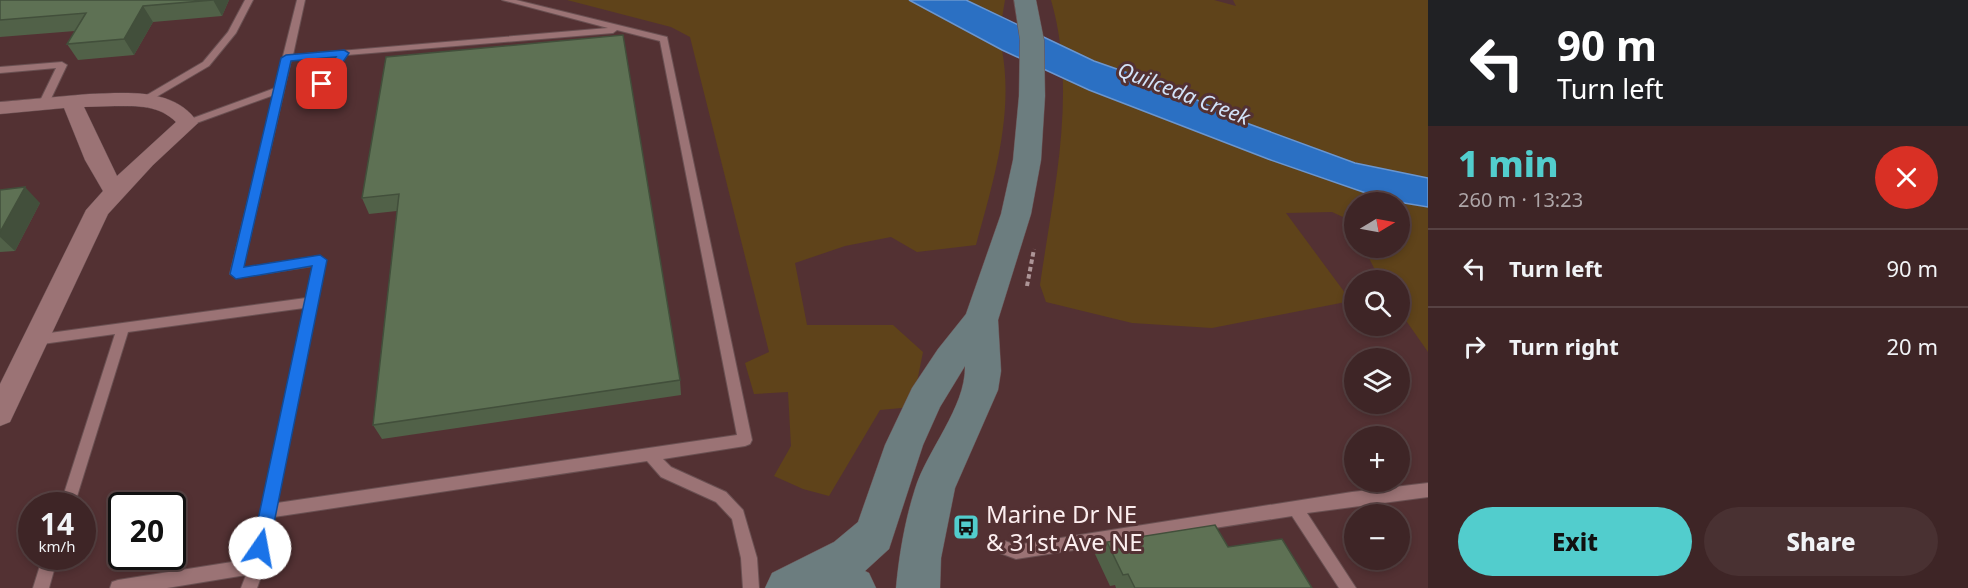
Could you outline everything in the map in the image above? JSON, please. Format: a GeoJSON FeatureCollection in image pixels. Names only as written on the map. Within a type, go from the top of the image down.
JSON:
{"type":"FeatureCollection","features":[{"type":"Feature","properties":{"kind":"main road"},"geometry":{"type":"LineString","coordinates":[[796,584],[849,557],[874,535],[904,445],[926,399],[950,359],[981,320],[1016,214],[1027,160],[1032,96],[1032,40],[1025,0]]}},
{"type":"Feature","properties":{"kind":"main road"},"geometry":{"type":"LineString","coordinates":[[918,588],[920,558],[935,488],[980,390],[983,371],[981,320]]}},
{"type":"Feature","properties":{"kind":"main road"},"geometry":{"type":"LineString","coordinates":[[796,584],[837,582],[854,588]]}},
{"type":"Feature","properties":{"kind":"street"},"geometry":{"type":"LineString","coordinates":[[0,108],[112,99],[143,101],[170,106],[188,123],[145,160],[98,210],[35,340],[5,388],[0,412]]}},
{"type":"Feature","properties":{"kind":"street"},"geometry":{"type":"LineString","coordinates":[[72,103],[96,160],[115,192]]}},
{"type":"Feature","properties":{"kind":"lane"},"geometry":{"type":"LineString","coordinates":[[143,101],[206,64],[232,33],[249,0]]}},
{"type":"Feature","properties":{"kind":"lane"},"geometry":{"type":"LineString","coordinates":[[249,588],[257,566],[320,260],[236,274],[301,0]]}},
{"type":"Feature","properties":{"kind":"lane"},"geometry":{"type":"LineString","coordinates":[[268,512],[745,440],[664,39],[506,0]]}},
{"type":"Feature","properties":{"kind":"lane"},"geometry":{"type":"LineString","coordinates":[[286,58],[623,29]]}},
{"type":"Feature","properties":{"kind":"lane"},"geometry":{"type":"LineString","coordinates":[[322,84],[344,53]]}},
{"type":"Feature","properties":{"kind":"lane"},"geometry":{"type":"LineString","coordinates":[[0,70],[63,65],[42,105]]}},
{"type":"Feature","properties":{"kind":"lane"},"geometry":{"type":"LineString","coordinates":[[188,123],[278,90]]}},
{"type":"Feature","properties":{"kind":"lane"},"geometry":{"type":"LineString","coordinates":[[35,340],[312,302]]}},
{"type":"Feature","properties":{"kind":"lane"},"geometry":{"type":"LineString","coordinates":[[71,492],[123,328]]}},
{"type":"Feature","properties":{"kind":"lane"},"geometry":{"type":"LineString","coordinates":[[651,455],[666,472],[721,497],[738,515],[749,558],[751,588]]}},
{"type":"Feature","properties":{"kind":"lane"},"geometry":{"type":"LineString","coordinates":[[1005,548],[1016,552],[1294,508],[1428,490]]}},
{"type":"Feature","properties":{"kind":"lane"},"geometry":{"type":"LineString","coordinates":[[1294,508],[1348,588]]}},
{"type":"Feature","properties":{"kind":"lane"},"geometry":{"type":"LineString","coordinates":[[118,588],[257,566]]}},
{"type":"Feature","properties":{"kind":"lane"},"geometry":{"type":"LineString","coordinates":[[256,588],[257,566]]}},
{"type":"Feature","properties":{"kind":"lane"},"geometry":{"type":"LineString","coordinates":[[41,588],[47,570]]}},
{"type":"Feature","properties":{"kind":"shaded area"},"geometry":{"type":"Polygon","coordinates":[[[567,0],[909,0],[1002,50],[1005,74],[1004,124],[995,173],[976,245],[917,252],[891,237],[845,246],[795,263],[807,325],[893,325],[923,352],[912,407],[880,410],[829,496],[803,489],[774,476],[791,446],[788,392],[754,394],[745,363],[769,352],[690,37],[671,27],[567,0]]]}},
{"type":"Feature","properties":{"kind":"shaded area"},"geometry":{"type":"Polygon","coordinates":[[[966,0],[1005,0],[1002,18],[966,0]]]}},
{"type":"Feature","properties":{"kind":"shaded area"},"geometry":{"type":"Polygon","coordinates":[[[1051,0],[1214,0],[1236,6],[1233,0],[1428,0],[1428,352],[1410,326],[1410,270],[1375,270],[1369,258],[1410,258],[1410,192],[1344,192],[1344,217],[1332,212],[1286,213],[1344,292],[1344,302],[1212,328],[1132,323],[1046,302],[1040,285],[1061,142],[1063,106],[1059,35],[1051,0]]]}},
{"type":"Feature","properties":{"kind":"water","name":"Quilceda Creek"},"geometry":{"type":"Polygon","coordinates":[[[909,0],[966,0],[1094,61],[1174,89],[1241,121],[1355,163],[1428,178],[1428,207],[1410,204],[1410,192],[1363,192],[1268,159],[1089,90],[1002,50],[909,0]]]}},
{"type":"Feature","properties":{"kind":"building"},"geometry":{"type":"Polygon","coordinates":[[[0,0],[213,0],[143,6],[124,39],[67,44],[86,13],[0,20],[0,0]]]}},
{"type":"Feature","properties":{"kind":"building"},"geometry":{"type":"Polygon","coordinates":[[[623,35],[680,380],[373,425],[399,194],[362,198],[386,57],[623,35]]]}},
{"type":"Feature","properties":{"kind":"building"},"geometry":{"type":"Polygon","coordinates":[[[25,187],[0,232],[0,190],[25,187]]]}},
{"type":"Feature","properties":{"kind":"building"},"geometry":{"type":"Polygon","coordinates":[[[1215,525],[1228,547],[1282,539],[1312,588],[1135,588],[1128,574],[1123,575],[1107,542],[1215,525]]]}},
{"type":"Feature","properties":{"kind":"place","name":"Marine Dr NE & 31st Ave NE"},"geometry":{"type":"Point","coordinates":[966,527]}},
{"type":"Feature","properties":{"kind":"route"},"geometry":{"type":"LineString","coordinates":[[260,548],[320,260],[236,274],[286,58],[344,53],[322,84]]}}]}
